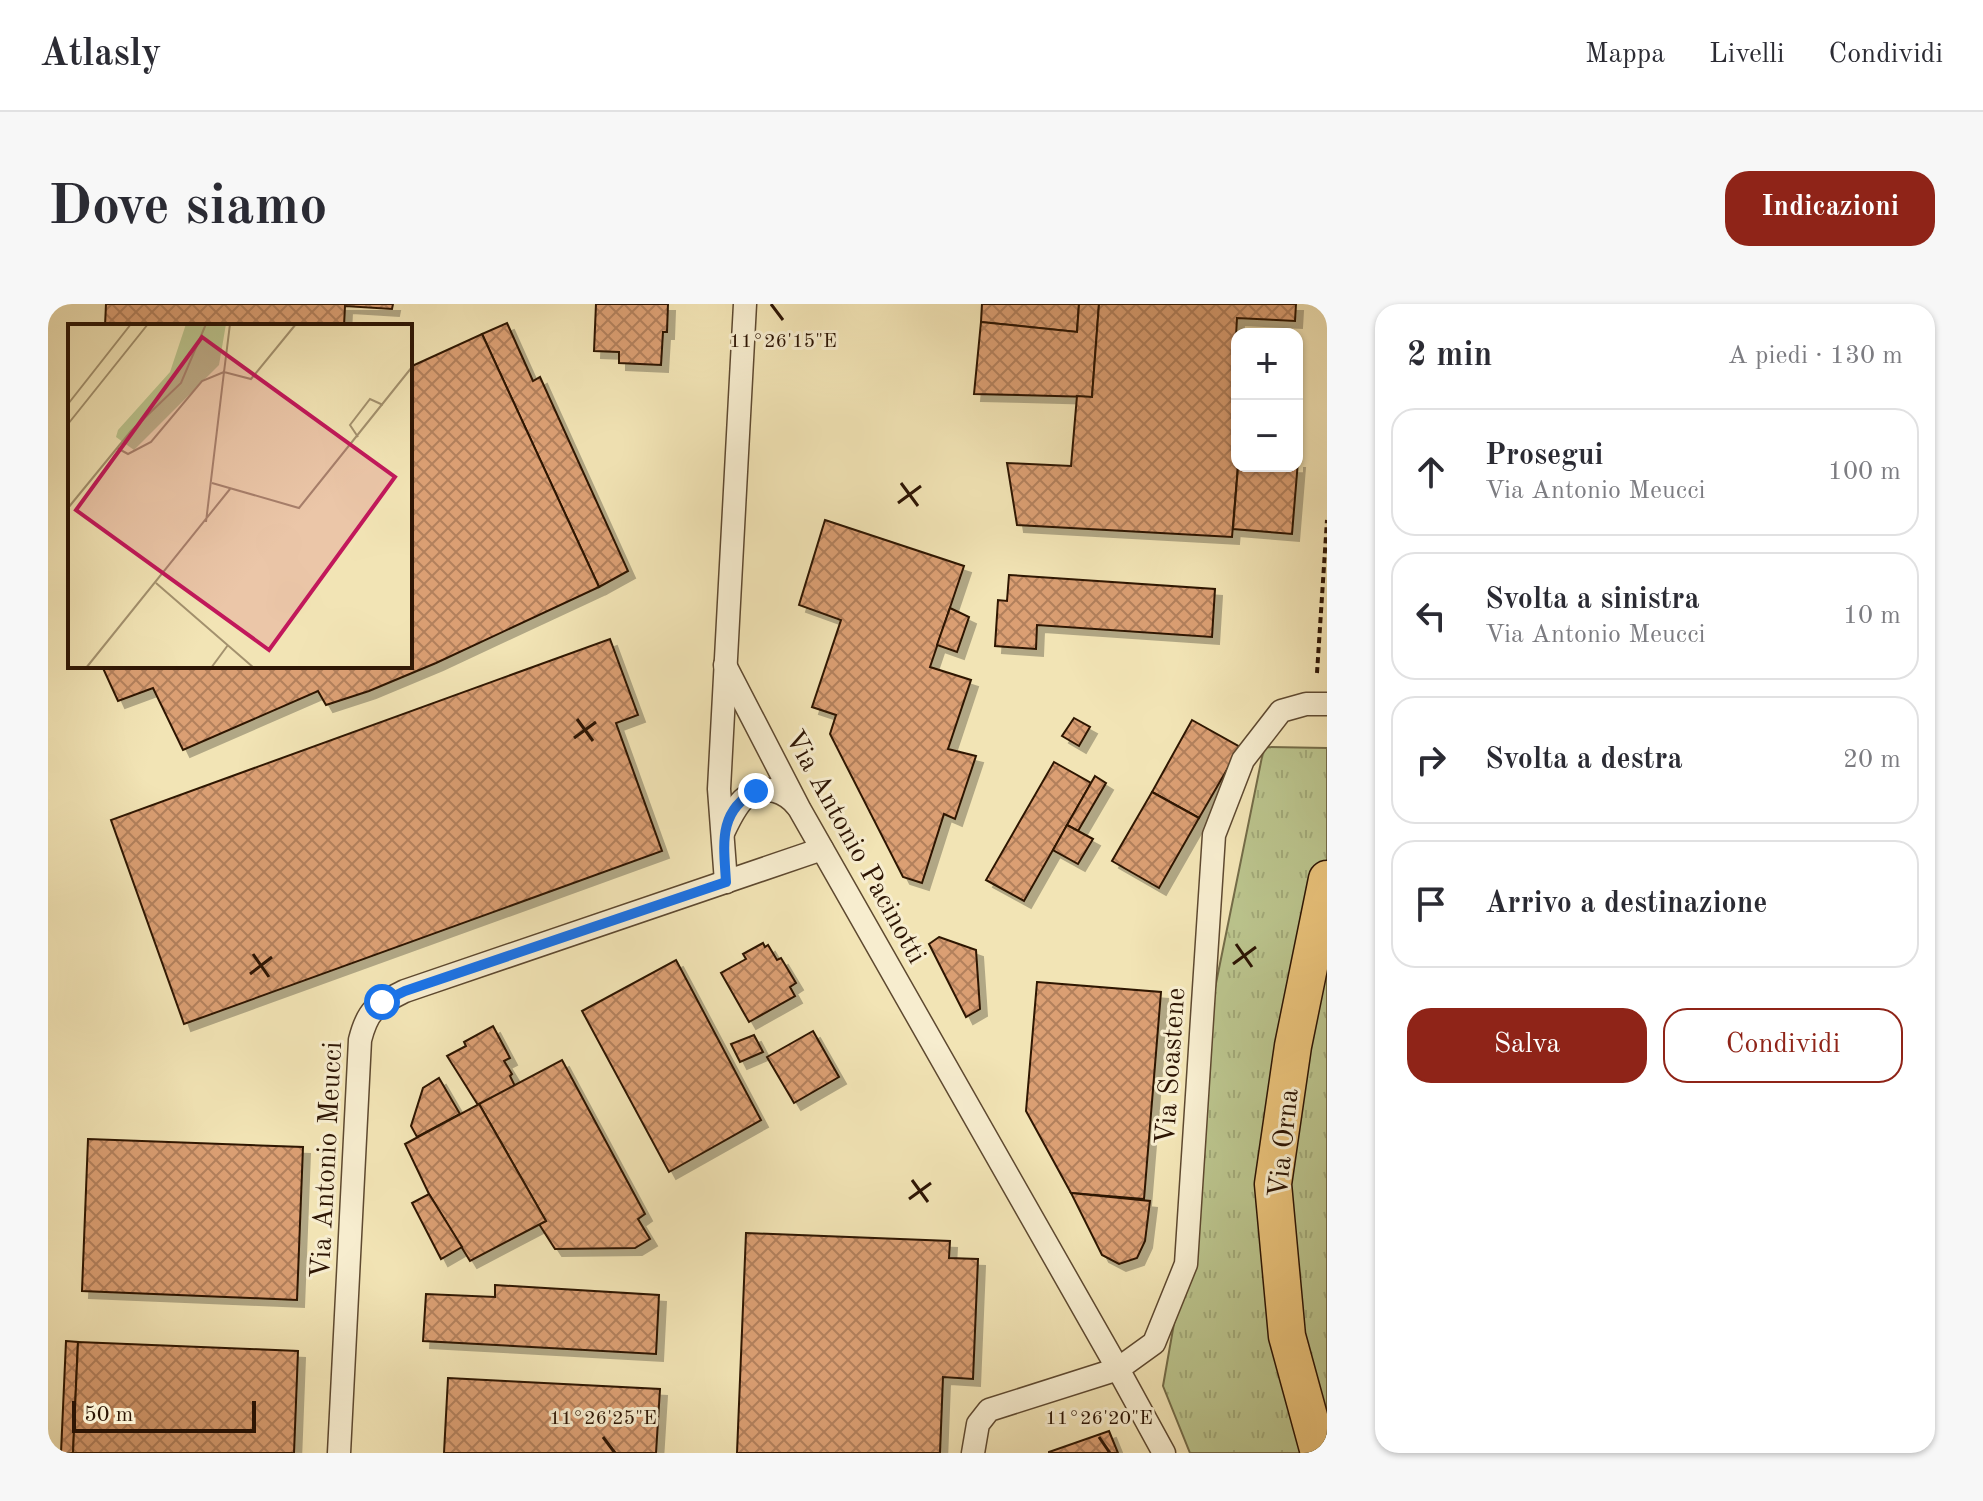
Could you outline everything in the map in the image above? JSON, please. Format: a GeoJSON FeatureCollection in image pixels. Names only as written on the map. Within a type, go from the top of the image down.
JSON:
{"type":"FeatureCollection","features":[{"type":"Feature","properties":{"kind":"main road","name":"Via Orna"},"geometry":{"type":"LineString","coordinates":[[1319,1453],[1287,1336],[1273,1184],[1293,1046],[1327,879]]}},
{"type":"Feature","properties":{"kind":"street"},"geometry":{"type":"LineString","coordinates":[[726,882],[719,789],[745,304]]}},
{"type":"Feature","properties":{"kind":"street","name":"Via Antonio Pacinotti"},"geometry":{"type":"LineString","coordinates":[[725,665],[800,810],[1118,1369]]}},
{"type":"Feature","properties":{"kind":"street","name":"Via Soastene"},"geometry":{"type":"LineString","coordinates":[[973,1453],[978,1424],[989,1410],[1118,1369],[1154,1343],[1186,1264],[1214,835],[1243,760],[1281,711],[1306,704],[1327,704]]}},
{"type":"Feature","properties":{"kind":"street"},"geometry":{"type":"LineString","coordinates":[[723,833],[736,806],[756,791],[781,793],[800,810]]}},
{"type":"Feature","properties":{"kind":"street","name":"Via Antonio Meucci"},"geometry":{"type":"LineString","coordinates":[[339,1453],[360,1040],[365,1017],[382,1002],[405,991],[822,849]]}},
{"type":"Feature","properties":{"kind":"street"},"geometry":{"type":"LineString","coordinates":[[1118,1369],[1164,1453]]}},
{"type":"Feature","properties":{"kind":"path"},"geometry":{"type":"LineString","coordinates":[[1317,673],[1327,520]]}},
{"type":"Feature","properties":{"kind":"green space"},"geometry":{"type":"Polygon","coordinates":[[[1264,747],[1327,748],[1327,1453],[1190,1453],[1163,1386],[1202,1164],[1212,1003],[1264,747]]]}},
{"type":"Feature","properties":{"kind":"building"},"geometry":{"type":"Polygon","coordinates":[[[106,304],[393,304],[392,309],[345,306],[344,324],[105,324],[106,304]]]}},
{"type":"Feature","properties":{"kind":"building"},"geometry":{"type":"Polygon","coordinates":[[[596,304],[668,304],[661,365],[619,363],[619,352],[594,351],[596,304]]]}},
{"type":"Feature","properties":{"kind":"building"},"geometry":{"type":"Polygon","coordinates":[[[982,304],[1079,304],[1077,332],[981,322],[982,304]]]}},
{"type":"Feature","properties":{"kind":"building"},"geometry":{"type":"Polygon","coordinates":[[[1079,304],[1099,304],[1092,397],[974,394],[981,322],[1077,332],[1079,304]]]}},
{"type":"Feature","properties":{"kind":"building"},"geometry":{"type":"Polygon","coordinates":[[[1099,304],[1296,304],[1295,321],[1237,318],[1236,328],[1231,328],[1231,472],[1237,472],[1232,537],[1017,525],[1007,463],[1071,466],[1077,396],[1092,397],[1099,304]]]}},
{"type":"Feature","properties":{"kind":"building"},"geometry":{"type":"Polygon","coordinates":[[[507,323],[533,381],[540,377],[628,571],[599,587],[482,334],[507,323]]]}},
{"type":"Feature","properties":{"kind":"building"},"geometry":{"type":"Polygon","coordinates":[[[482,334],[599,587],[369,691],[326,705],[318,691],[183,750],[153,688],[118,701],[103,668],[412,668],[412,366],[482,334]]]}},
{"type":"Feature","properties":{"kind":"building"},"geometry":{"type":"Polygon","coordinates":[[[1238,472],[1297,472],[1292,534],[1233,529],[1238,472]]]}},
{"type":"Feature","properties":{"kind":"building"},"geometry":{"type":"Polygon","coordinates":[[[825,520],[964,566],[930,667],[971,680],[948,749],[976,756],[955,819],[944,814],[922,883],[903,877],[830,734],[836,715],[812,707],[841,620],[799,605],[825,520]]]}},
{"type":"Feature","properties":{"kind":"building"},"geometry":{"type":"Polygon","coordinates":[[[1009,575],[1215,589],[1212,637],[1037,625],[1036,649],[995,646],[998,600],[1007,601],[1009,575]]]}},
{"type":"Feature","properties":{"kind":"building"},"geometry":{"type":"Polygon","coordinates":[[[950,608],[969,617],[957,652],[937,645],[950,608]]]}},
{"type":"Feature","properties":{"kind":"building"},"geometry":{"type":"Polygon","coordinates":[[[610,639],[638,715],[616,723],[662,851],[184,1024],[111,820],[610,639]]]}},
{"type":"Feature","properties":{"kind":"building"},"geometry":{"type":"Polygon","coordinates":[[[1074,718],[1090,727],[1079,746],[1062,736],[1074,718]]]}},
{"type":"Feature","properties":{"kind":"building"},"geometry":{"type":"Polygon","coordinates":[[[1192,720],[1240,747],[1199,818],[1152,792],[1192,720]]]}},
{"type":"Feature","properties":{"kind":"building"},"geometry":{"type":"Polygon","coordinates":[[[1054,762],[1091,783],[1024,901],[986,880],[1054,762]]]}},
{"type":"Feature","properties":{"kind":"building"},"geometry":{"type":"Polygon","coordinates":[[[1095,776],[1106,783],[1078,831],[1067,825],[1095,776]]]}},
{"type":"Feature","properties":{"kind":"building"},"geometry":{"type":"Polygon","coordinates":[[[1152,792],[1199,818],[1159,888],[1112,861],[1152,792]]]}},
{"type":"Feature","properties":{"kind":"building"},"geometry":{"type":"Polygon","coordinates":[[[1067,825],[1093,839],[1078,864],[1053,850],[1067,825]]]}},
{"type":"Feature","properties":{"kind":"building"},"geometry":{"type":"Polygon","coordinates":[[[939,937],[976,950],[980,1009],[966,1017],[929,944],[939,937]]]}},
{"type":"Feature","properties":{"kind":"building"},"geometry":{"type":"Polygon","coordinates":[[[763,943],[765,947],[768,945],[777,960],[781,958],[796,983],[790,987],[795,996],[749,1022],[721,973],[746,959],[743,954],[763,943]]]}},
{"type":"Feature","properties":{"kind":"building"},"geometry":{"type":"Polygon","coordinates":[[[676,960],[761,1120],[669,1172],[582,1011],[676,960]]]}},
{"type":"Feature","properties":{"kind":"building"},"geometry":{"type":"Polygon","coordinates":[[[1037,982],[1161,992],[1144,1199],[1071,1193],[1026,1111],[1037,982]]]}},
{"type":"Feature","properties":{"kind":"building"},"geometry":{"type":"Polygon","coordinates":[[[493,1026],[510,1058],[504,1061],[515,1086],[478,1105],[447,1056],[466,1046],[464,1042],[493,1026]]]}},
{"type":"Feature","properties":{"kind":"building"},"geometry":{"type":"Polygon","coordinates":[[[813,1031],[839,1077],[794,1103],[767,1057],[813,1031]]]}},
{"type":"Feature","properties":{"kind":"building"},"geometry":{"type":"Polygon","coordinates":[[[754,1035],[763,1052],[740,1062],[731,1044],[754,1035]]]}},
{"type":"Feature","properties":{"kind":"building"},"geometry":{"type":"Polygon","coordinates":[[[562,1060],[645,1214],[638,1219],[650,1239],[635,1248],[555,1249],[539,1224],[546,1221],[479,1104],[562,1060]]]}},
{"type":"Feature","properties":{"kind":"building"},"geometry":{"type":"Polygon","coordinates":[[[439,1078],[460,1114],[417,1137],[411,1126],[423,1088],[439,1078]]]}},
{"type":"Feature","properties":{"kind":"building"},"geometry":{"type":"Polygon","coordinates":[[[479,1104],[546,1221],[470,1261],[429,1194],[405,1144],[479,1104]]]}},
{"type":"Feature","properties":{"kind":"building"},"geometry":{"type":"Polygon","coordinates":[[[88,1139],[303,1147],[297,1300],[82,1291],[88,1139]]]}},
{"type":"Feature","properties":{"kind":"building"},"geometry":{"type":"Polygon","coordinates":[[[1071,1193],[1150,1201],[1145,1241],[1137,1258],[1119,1264],[1102,1255],[1071,1193]]]}},
{"type":"Feature","properties":{"kind":"building"},"geometry":{"type":"Polygon","coordinates":[[[429,1194],[462,1247],[441,1259],[412,1203],[429,1194]]]}},
{"type":"Feature","properties":{"kind":"building"},"geometry":{"type":"Polygon","coordinates":[[[746,1233],[950,1241],[949,1258],[978,1259],[973,1379],[943,1377],[940,1453],[737,1453],[746,1233]]]}},
{"type":"Feature","properties":{"kind":"building"},"geometry":{"type":"Polygon","coordinates":[[[495,1285],[659,1295],[656,1354],[423,1341],[426,1294],[495,1297],[495,1285]]]}},
{"type":"Feature","properties":{"kind":"building"},"geometry":{"type":"Polygon","coordinates":[[[66,1341],[78,1342],[73,1453],[61,1453],[66,1341]]]}},
{"type":"Feature","properties":{"kind":"building"},"geometry":{"type":"Polygon","coordinates":[[[78,1342],[298,1351],[294,1453],[73,1453],[78,1342]]]}},
{"type":"Feature","properties":{"kind":"building"},"geometry":{"type":"Polygon","coordinates":[[[448,1378],[660,1389],[656,1453],[444,1453],[448,1378]]]}},
{"type":"Feature","properties":{"kind":"building"},"geometry":{"type":"Polygon","coordinates":[[[1109,1431],[1118,1453],[1049,1453],[1049,1452],[1109,1431]]]}},
{"type":"Feature","properties":{"kind":"route"},"geometry":{"type":"LineString","coordinates":[[382,1002],[405,991],[726,882],[723,833],[736,806],[756,791]]}}]}
